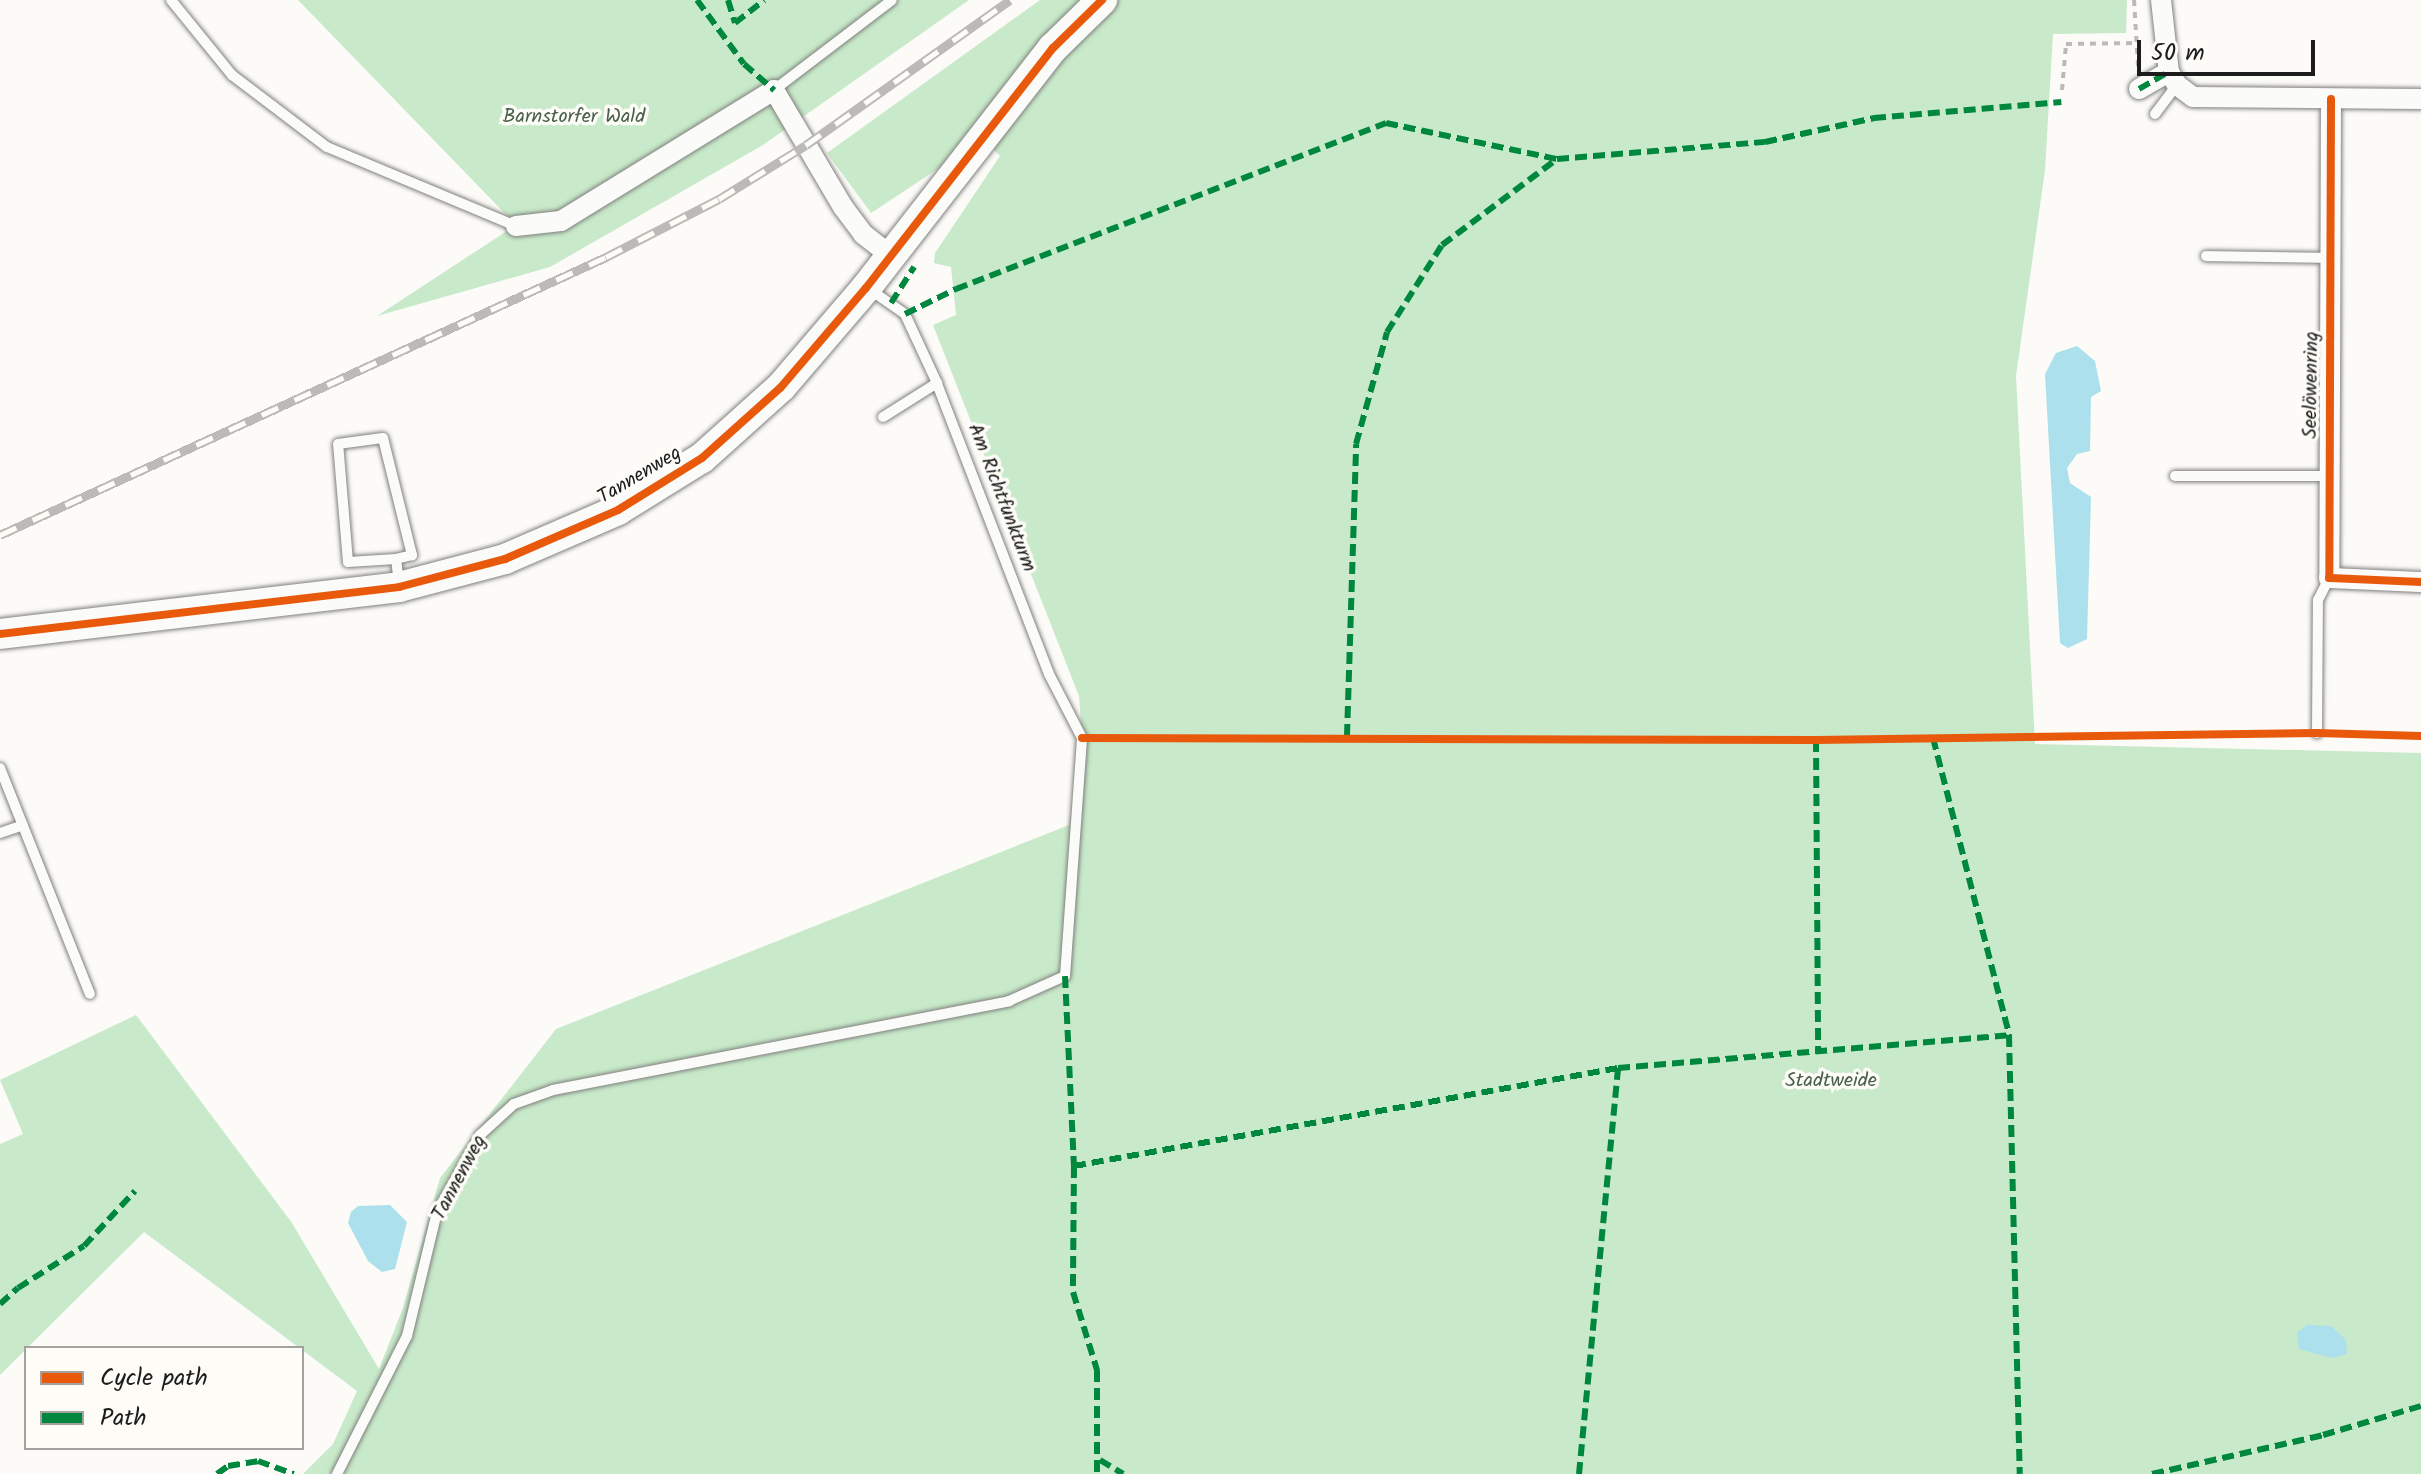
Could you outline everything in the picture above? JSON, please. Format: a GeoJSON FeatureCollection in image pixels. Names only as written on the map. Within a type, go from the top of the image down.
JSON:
{"type":"FeatureCollection","features":[{"type":"Feature","properties":{"kind":"street","name":"Tannenweg"},"geometry":{"type":"LineString","coordinates":[[0,634],[397,573],[457,575],[531,549],[618,510],[702,458],[770,398],[866,288],[1053,48],[1102,0]]}},
{"type":"Feature","properties":{"kind":"street"},"geometry":{"type":"LineString","coordinates":[[2161,0],[2173,78],[2193,97],[2421,99]]}},
{"type":"Feature","properties":{"kind":"street"},"geometry":{"type":"LineString","coordinates":[[2139,89],[2173,78]]}},
{"type":"Feature","properties":{"kind":"street"},"geometry":{"type":"LineString","coordinates":[[516,226],[561,221],[774,90],[843,207],[863,234],[891,256]]}},
{"type":"Feature","properties":{"kind":"street","name":"Seelöwenring"},"geometry":{"type":"LineString","coordinates":[[2329,578],[2327,476],[2331,99]]}},
{"type":"Feature","properties":{"kind":"street"},"geometry":{"type":"LineString","coordinates":[[2329,578],[2421,582]]}},
{"type":"Feature","properties":{"kind":"lane"},"geometry":{"type":"LineString","coordinates":[[171,0],[232,75],[327,147],[516,226]]}},
{"type":"Feature","properties":{"kind":"lane"},"geometry":{"type":"LineString","coordinates":[[774,90],[892,0]]}},
{"type":"Feature","properties":{"kind":"lane"},"geometry":{"type":"LineString","coordinates":[[2155,114],[2173,78]]}},
{"type":"Feature","properties":{"kind":"lane"},"geometry":{"type":"LineString","coordinates":[[2206,256],[2330,258]]}},
{"type":"Feature","properties":{"kind":"lane","name":"Am Richtfunkturm"},"geometry":{"type":"LineString","coordinates":[[866,288],[905,314],[937,383],[1049,674],[1082,738]]}},
{"type":"Feature","properties":{"kind":"lane"},"geometry":{"type":"LineString","coordinates":[[883,417],[937,383]]}},
{"type":"Feature","properties":{"kind":"lane"},"geometry":{"type":"LineString","coordinates":[[383,438],[412,555],[397,573],[348,562],[338,444],[383,438]]}},
{"type":"Feature","properties":{"kind":"lane"},"geometry":{"type":"LineString","coordinates":[[2175,476],[2327,476]]}},
{"type":"Feature","properties":{"kind":"lane","name":"Seelöwenring"},"geometry":{"type":"LineString","coordinates":[[2317,733],[2318,600],[2329,578]]}},
{"type":"Feature","properties":{"kind":"lane","name":"Tannenweg"},"geometry":{"type":"LineString","coordinates":[[337,1474],[407,1336],[437,1212],[480,1135],[514,1104],[553,1090],[1009,1001],[1065,976],[1082,738]]}},
{"type":"Feature","properties":{"kind":"lane"},"geometry":{"type":"LineString","coordinates":[[0,768],[90,994]]}},
{"type":"Feature","properties":{"kind":"lane"},"geometry":{"type":"LineString","coordinates":[[0,833],[23,825]]}},
{"type":"Feature","properties":{"kind":"path"},"geometry":{"type":"LineString","coordinates":[[2134,0],[2139,89]]}},
{"type":"Feature","properties":{"kind":"path"},"geometry":{"type":"LineString","coordinates":[[2062,90],[2066,44],[2137,43]]}},
{"type":"Feature","properties":{"kind":"green space","name":"Barnstorfer Wald"},"geometry":{"type":"Polygon","coordinates":[[[298,0],[969,0],[763,145],[550,267],[377,316],[516,225],[298,0]]]}},
{"type":"Feature","properties":{"kind":"green space","name":"Stadtweide"},"geometry":{"type":"Polygon","coordinates":[[[1040,0],[2127,0],[2126,33],[2053,34],[2045,170],[2016,376],[2035,744],[2421,753],[2421,1474],[303,1474],[333,1444],[357,1391],[304,1351],[304,1346],[297,1346],[144,1232],[29,1346],[24,1346],[24,1351],[0,1375],[0,1144],[23,1134],[0,1080],[136,1015],[292,1223],[379,1369],[403,1308],[440,1178],[556,1029],[1069,825],[1082,738],[1079,696],[933,325],[956,315],[951,267],[934,263],[935,253],[1000,156],[983,139],[871,213],[827,153],[1040,0]]]}},
{"type":"Feature","properties":{"kind":"water"},"geometry":{"type":"Polygon","coordinates":[[[2077,346],[2095,361],[2101,391],[2091,397],[2090,451],[2077,454],[2067,468],[2070,483],[2091,497],[2087,639],[2068,648],[2060,643],[2045,374],[2056,353],[2077,346]]]}},
{"type":"Feature","properties":{"kind":"water"},"geometry":{"type":"Polygon","coordinates":[[[390,1205],[407,1222],[395,1269],[382,1272],[368,1261],[348,1223],[351,1212],[358,1206],[390,1205]]]}},
{"type":"Feature","properties":{"kind":"water"},"geometry":{"type":"Polygon","coordinates":[[[2307,1325],[2331,1326],[2346,1340],[2347,1354],[2332,1358],[2299,1349],[2297,1333],[2307,1325]]]}},
{"type":"Feature","properties":{"kind":"railway"},"geometry":{"type":"LineString","coordinates":[[0,535],[606,257],[719,199],[806,145],[1010,0]]}},
{"type":"Feature","properties":{"kind":"marked path"},"geometry":{"type":"LineString","coordinates":[[697,0],[744,64],[774,90]]}},
{"type":"Feature","properties":{"kind":"marked path"},"geometry":{"type":"LineString","coordinates":[[728,0],[735,23],[764,0]]}},
{"type":"Feature","properties":{"kind":"marked path"},"geometry":{"type":"LineString","coordinates":[[2139,89],[2169,72]]}},
{"type":"Feature","properties":{"kind":"marked path"},"geometry":{"type":"LineString","coordinates":[[905,314],[956,289],[1386,123],[1557,159],[1765,142],[1874,118],[2061,102]]}},
{"type":"Feature","properties":{"kind":"marked path"},"geometry":{"type":"LineString","coordinates":[[1347,736],[1356,444],[1387,332],[1442,245],[1557,159]]}},
{"type":"Feature","properties":{"kind":"marked path"},"geometry":{"type":"LineString","coordinates":[[891,303],[914,267]]}},
{"type":"Feature","properties":{"kind":"marked path"},"geometry":{"type":"LineString","coordinates":[[1933,738],[2009,1035],[2020,1474]]}},
{"type":"Feature","properties":{"kind":"marked path"},"geometry":{"type":"LineString","coordinates":[[1816,740],[1818,1053]]}},
{"type":"Feature","properties":{"kind":"marked path"},"geometry":{"type":"LineString","coordinates":[[1065,976],[1074,1166],[1073,1292],[1097,1370],[1097,1474]]}},
{"type":"Feature","properties":{"kind":"marked path"},"geometry":{"type":"LineString","coordinates":[[1074,1166],[1618,1068],[2009,1035]]}},
{"type":"Feature","properties":{"kind":"marked path"},"geometry":{"type":"LineString","coordinates":[[1579,1474],[1618,1068]]}},
{"type":"Feature","properties":{"kind":"marked path"},"geometry":{"type":"LineString","coordinates":[[0,1304],[18,1288],[84,1246],[135,1191]]}},
{"type":"Feature","properties":{"kind":"marked path"},"geometry":{"type":"LineString","coordinates":[[2152,1474],[2323,1435],[2421,1406]]}},
{"type":"Feature","properties":{"kind":"marked path"},"geometry":{"type":"LineString","coordinates":[[1100,1460],[1123,1474]]}},
{"type":"Feature","properties":{"kind":"marked path"},"geometry":{"type":"LineString","coordinates":[[217,1474],[228,1466],[258,1461],[294,1474]]}},
{"type":"Feature","properties":{"kind":"cycle path"},"geometry":{"type":"LineString","coordinates":[[0,634],[399,587],[505,559],[618,510],[702,458],[781,387],[866,288],[1053,48],[1102,0]]}},
{"type":"Feature","properties":{"kind":"cycle path"},"geometry":{"type":"LineString","coordinates":[[2331,99],[2329,578],[2421,582]]}},
{"type":"Feature","properties":{"kind":"cycle path"},"geometry":{"type":"LineString","coordinates":[[1082,738],[1816,740],[2317,733],[2421,736]]}}]}
